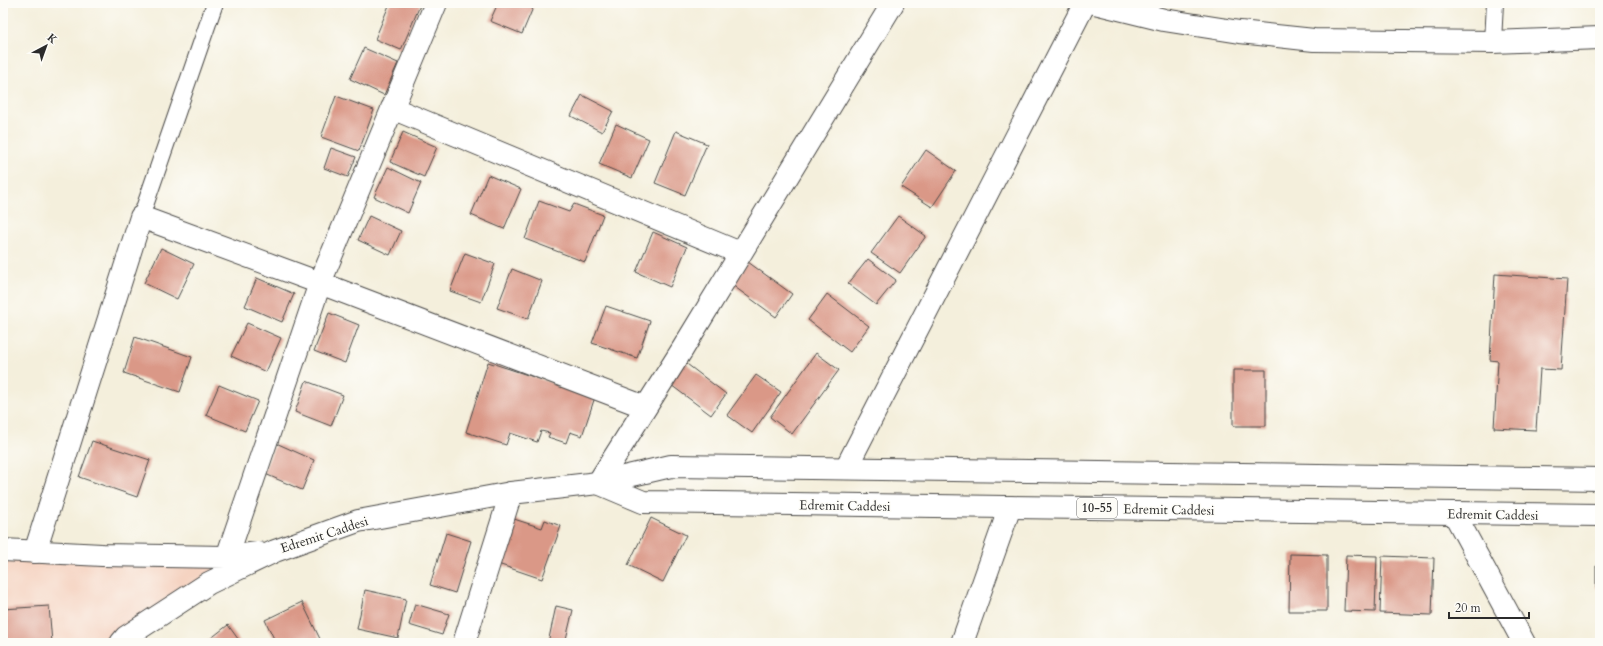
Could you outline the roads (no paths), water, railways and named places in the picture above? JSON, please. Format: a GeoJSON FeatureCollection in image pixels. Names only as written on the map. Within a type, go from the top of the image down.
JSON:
{"type":"FeatureCollection","features":[{"type":"Feature","properties":{"kind":"street"},"geometry":{"type":"LineString","coordinates":[[227,557],[320,283],[436,3]]}},
{"type":"Feature","properties":{"kind":"street"},"geometry":{"type":"LineString","coordinates":[[598,483],[682,350],[893,3]]}},
{"type":"Feature","properties":{"kind":"street"},"geometry":{"type":"LineString","coordinates":[[846,468],[1085,3]]}},
{"type":"Feature","properties":{"kind":"street"},"geometry":{"type":"LineString","coordinates":[[1095,3],[1164,20],[1240,32],[1307,39],[1493,42],[1600,38]]}},
{"type":"Feature","properties":{"kind":"street"},"geometry":{"type":"LineString","coordinates":[[392,108],[740,253]]}},
{"type":"Feature","properties":{"kind":"street"},"geometry":{"type":"LineString","coordinates":[[35,552],[141,217],[320,283],[646,407]]}},
{"type":"Feature","properties":{"kind":"street","name":"Edremit Caddesi"},"geometry":{"type":"LineString","coordinates":[[121,643],[126,638],[209,583],[275,551],[358,521],[511,493],[598,483],[671,466],[1600,479]]}},
{"type":"Feature","properties":{"kind":"street","name":"Edremit Caddesi"},"geometry":{"type":"LineString","coordinates":[[598,483],[643,502],[1600,516]]}},
{"type":"Feature","properties":{"kind":"street"},"geometry":{"type":"LineString","coordinates":[[464,643],[511,493]]}},
{"type":"Feature","properties":{"kind":"street"},"geometry":{"type":"LineString","coordinates":[[962,643],[1010,507]]}},
{"type":"Feature","properties":{"kind":"street"},"geometry":{"type":"LineString","coordinates":[[1454,513],[1524,643]]}},
{"type":"Feature","properties":{"kind":"street"},"geometry":{"type":"LineString","coordinates":[[3,550],[227,557],[275,551]]}},
{"type":"Feature","properties":{"kind":"lane"},"geometry":{"type":"LineString","coordinates":[[141,217],[214,3]]}},
{"type":"Feature","properties":{"kind":"lane"},"geometry":{"type":"LineString","coordinates":[[1493,42],[1495,3]]}}]}
